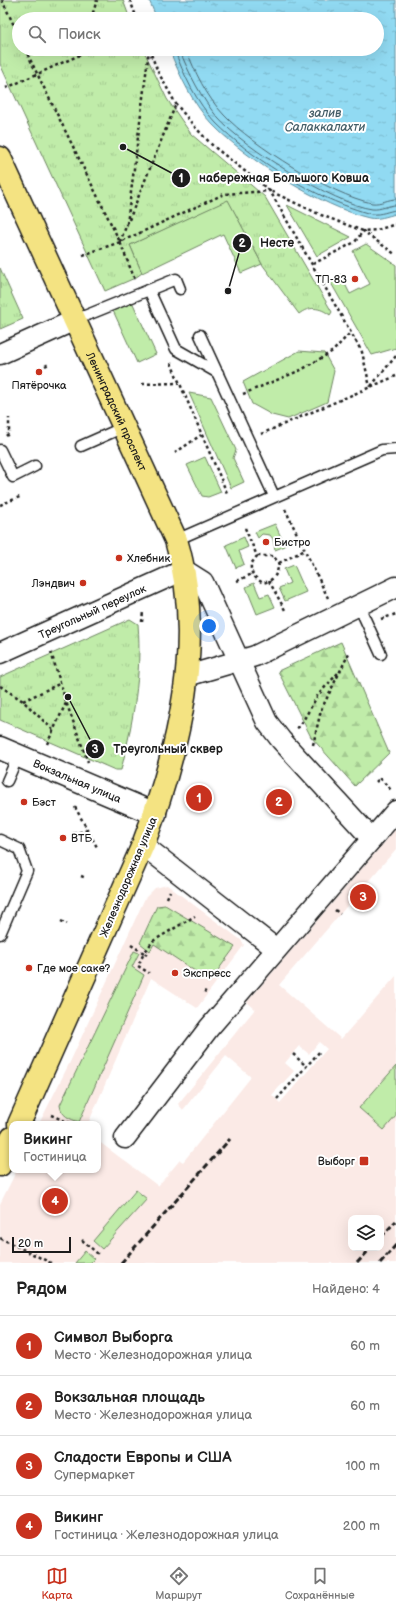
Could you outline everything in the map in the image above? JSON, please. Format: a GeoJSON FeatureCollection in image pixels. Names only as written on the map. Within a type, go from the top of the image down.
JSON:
{"type":"FeatureCollection","features":[{"type":"Feature","properties":{"kind":"main road","name":"Ленинградский проспект"},"geometry":{"type":"LineString","coordinates":[[0,158],[176,540],[184,570],[189,614],[187,676]]}},
{"type":"Feature","properties":{"kind":"main road","name":"Железнодорожная улица"},"geometry":{"type":"LineString","coordinates":[[20,1121],[143,846],[155,814],[168,768],[187,676]]}},
{"type":"Feature","properties":{"kind":"main road"},"geometry":{"type":"LineString","coordinates":[[0,1165],[9,1145]]}},
{"type":"Feature","properties":{"kind":"street"},"geometry":{"type":"LineString","coordinates":[[0,354],[75,320]]}},
{"type":"Feature","properties":{"kind":"street"},"geometry":{"type":"LineString","coordinates":[[184,570],[203,582],[267,722],[281,740],[372,839]]}},
{"type":"Feature","properties":{"kind":"street","name":"Треугольный переулок"},"geometry":{"type":"LineString","coordinates":[[0,653],[184,570]]}},
{"type":"Feature","properties":{"kind":"street"},"geometry":{"type":"LineString","coordinates":[[187,676],[239,662],[255,656],[336,618],[396,587]]}},
{"type":"Feature","properties":{"kind":"street","name":"Вокзальная улица"},"geometry":{"type":"LineString","coordinates":[[9,752],[155,814]]}},
{"type":"Feature","properties":{"kind":"street"},"geometry":{"type":"LineString","coordinates":[[125,1138],[209,1028],[396,811]]}},
{"type":"Feature","properties":{"kind":"street"},"geometry":{"type":"LineString","coordinates":[[143,846],[276,949]]}},
{"type":"Feature","properties":{"kind":"lane"},"geometry":{"type":"LineString","coordinates":[[75,320],[176,279],[180,289]]}},
{"type":"Feature","properties":{"kind":"lane"},"geometry":{"type":"LineString","coordinates":[[145,292],[176,349],[218,373]]}},
{"type":"Feature","properties":{"kind":"lane"},"geometry":{"type":"LineString","coordinates":[[200,334],[274,496]]}},
{"type":"Feature","properties":{"kind":"lane"},"geometry":{"type":"LineString","coordinates":[[81,446],[124,427]]}},
{"type":"Feature","properties":{"kind":"lane"},"geometry":{"type":"LineString","coordinates":[[176,540],[382,450],[396,449]]}},
{"type":"Feature","properties":{"kind":"lane"},"geometry":{"type":"LineString","coordinates":[[0,450],[13,477],[35,466]]}},
{"type":"Feature","properties":{"kind":"lane"},"geometry":{"type":"LineString","coordinates":[[359,606],[381,654]]}},
{"type":"Feature","properties":{"kind":"lane"},"geometry":{"type":"LineString","coordinates":[[7,781],[9,752]]}},
{"type":"Feature","properties":{"kind":"lane"},"geometry":{"type":"LineString","coordinates":[[0,840],[19,849],[27,871],[0,934]]}},
{"type":"Feature","properties":{"kind":"path"},"geometry":{"type":"LineString","coordinates":[[2,0],[12,21]]}},
{"type":"Feature","properties":{"kind":"path"},"geometry":{"type":"LineString","coordinates":[[93,12],[97,0]]}},
{"type":"Feature","properties":{"kind":"path"},"geometry":{"type":"LineString","coordinates":[[130,0],[134,12]]}},
{"type":"Feature","properties":{"kind":"path"},"geometry":{"type":"LineString","coordinates":[[28,56],[145,292]]}},
{"type":"Feature","properties":{"kind":"path"},"geometry":{"type":"LineString","coordinates":[[6,88],[77,56]]}},
{"type":"Feature","properties":{"kind":"path"},"geometry":{"type":"LineString","coordinates":[[127,224],[148,56]]}},
{"type":"Feature","properties":{"kind":"path"},"geometry":{"type":"LineString","coordinates":[[151,56],[158,72],[176,104],[194,126],[214,146],[270,191],[321,215],[363,231],[396,255]]}},
{"type":"Feature","properties":{"kind":"path"},"geometry":{"type":"LineString","coordinates":[[120,242],[176,104]]}},
{"type":"Feature","properties":{"kind":"path"},"geometry":{"type":"LineString","coordinates":[[83,256],[120,242],[224,194],[270,191]]}},
{"type":"Feature","properties":{"kind":"path"},"geometry":{"type":"LineString","coordinates":[[270,191],[362,352],[370,387]]}},
{"type":"Feature","properties":{"kind":"path"},"geometry":{"type":"LineString","coordinates":[[313,264],[355,242],[363,231],[376,230],[396,224]]}},
{"type":"Feature","properties":{"kind":"path"},"geometry":{"type":"LineString","coordinates":[[230,400],[301,370],[333,351],[351,332]]}},
{"type":"Feature","properties":{"kind":"path"},"geometry":{"type":"LineString","coordinates":[[370,387],[396,356]]}},
{"type":"Feature","properties":{"kind":"path"},"geometry":{"type":"LineString","coordinates":[[170,362],[227,493]]}},
{"type":"Feature","properties":{"kind":"path"},"geometry":{"type":"LineString","coordinates":[[45,366],[49,364]]}},
{"type":"Feature","properties":{"kind":"path"},"geometry":{"type":"LineString","coordinates":[[249,442],[262,434],[396,376]]}},
{"type":"Feature","properties":{"kind":"path"},"geometry":{"type":"LineString","coordinates":[[142,384],[179,383]]}},
{"type":"Feature","properties":{"kind":"path"},"geometry":{"type":"LineString","coordinates":[[4,438],[9,433],[9,418]]}},
{"type":"Feature","properties":{"kind":"path"},"geometry":{"type":"LineString","coordinates":[[175,453],[201,435]]}},
{"type":"Feature","properties":{"kind":"path"},"geometry":{"type":"LineString","coordinates":[[0,505],[22,496]]}},
{"type":"Feature","properties":{"kind":"path"},"geometry":{"type":"LineString","coordinates":[[284,508],[336,618]]}},
{"type":"Feature","properties":{"kind":"path"},"geometry":{"type":"LineString","coordinates":[[245,528],[257,556]]}},
{"type":"Feature","properties":{"kind":"path"},"geometry":{"type":"LineString","coordinates":[[279,563],[305,550]]}},
{"type":"Feature","properties":{"kind":"path"},"geometry":{"type":"LineString","coordinates":[[257,556],[273,556],[279,563]]}},
{"type":"Feature","properties":{"kind":"path"},"geometry":{"type":"LineString","coordinates":[[257,556],[251,564],[252,574],[263,583],[269,582],[277,575],[279,563]]}},
{"type":"Feature","properties":{"kind":"path"},"geometry":{"type":"LineString","coordinates":[[237,581],[252,574]]}},
{"type":"Feature","properties":{"kind":"path"},"geometry":{"type":"LineString","coordinates":[[269,582],[285,610]]}},
{"type":"Feature","properties":{"kind":"path"},"geometry":{"type":"LineString","coordinates":[[51,649],[66,702],[88,762]]}},
{"type":"Feature","properties":{"kind":"path"},"geometry":{"type":"LineString","coordinates":[[313,746],[321,710],[350,651]]}},
{"type":"Feature","properties":{"kind":"path"},"geometry":{"type":"LineString","coordinates":[[281,740],[300,726],[318,695],[340,671]]}},
{"type":"Feature","properties":{"kind":"path"},"geometry":{"type":"LineString","coordinates":[[23,701],[61,683]]}},
{"type":"Feature","properties":{"kind":"path"},"geometry":{"type":"LineString","coordinates":[[0,686],[23,701],[53,730]]}},
{"type":"Feature","properties":{"kind":"path"},"geometry":{"type":"LineString","coordinates":[[47,744],[66,702]]}},
{"type":"Feature","properties":{"kind":"path"},"geometry":{"type":"LineString","coordinates":[[376,782],[380,778],[391,790]]}},
{"type":"Feature","properties":{"kind":"path"},"geometry":{"type":"LineString","coordinates":[[75,807],[98,849]]}},
{"type":"Feature","properties":{"kind":"path"},"geometry":{"type":"LineString","coordinates":[[73,834],[88,830]]}},
{"type":"Feature","properties":{"kind":"path"},"geometry":{"type":"LineString","coordinates":[[81,876],[86,878]]}},
{"type":"Feature","properties":{"kind":"path"},"geometry":{"type":"LineString","coordinates":[[149,973],[138,966],[144,953],[153,941],[195,916]]}},
{"type":"Feature","properties":{"kind":"path"},"geometry":{"type":"LineString","coordinates":[[61,921],[67,924]]}},
{"type":"Feature","properties":{"kind":"path"},"geometry":{"type":"LineString","coordinates":[[131,945],[147,955]]}},
{"type":"Feature","properties":{"kind":"path"},"geometry":{"type":"LineString","coordinates":[[277,1099],[321,1050]]}},
{"type":"Feature","properties":{"kind":"path"},"geometry":{"type":"LineString","coordinates":[[293,1054],[306,1066]]}},
{"type":"Feature","properties":{"kind":"path"},"geometry":{"type":"LineString","coordinates":[[51,1115],[65,1121]]}},
{"type":"Feature","properties":{"kind":"path"},"geometry":{"type":"LineString","coordinates":[[0,1238],[51,1263]]}},
{"type":"Feature","properties":{"kind":"path"},"geometry":{"type":"LineString","coordinates":[[82,1240],[98,1254]]}},
{"type":"Feature","properties":{"kind":"shaded area"},"geometry":{"type":"Polygon","coordinates":[[[396,829],[396,849],[279,985],[341,1039],[396,976],[396,1263],[90,1263],[94,1259],[85,1251],[75,1263],[0,1263],[0,1204],[16,1173],[101,1173],[101,1143],[158,1186],[180,1160],[183,1162],[251,1077],[226,1056],[183,1110],[178,1104],[255,1009],[247,1002],[396,829]],[[319,1042],[309,1054],[299,1046],[285,1063],[294,1071],[272,1095],[280,1103],[327,1049],[319,1042]],[[135,1190],[93,1242],[102,1249],[147,1199],[135,1190]]]}},
{"type":"Feature","properties":{"kind":"shaded area"},"geometry":{"type":"Polygon","coordinates":[[[167,885],[241,940],[244,945],[197,1008],[151,978],[89,1121],[40,1121],[71,1060],[145,898],[155,888],[167,885]]]}},
{"type":"Feature","properties":{"kind":"green space"},"geometry":{"type":"Polygon","coordinates":[[[0,0],[123,0],[127,12],[12,12],[12,56],[146,56],[167,99],[191,134],[265,197],[332,312],[330,315],[322,310],[314,308],[303,311],[299,314],[262,264],[228,200],[130,245],[142,273],[135,278],[105,291],[0,64],[0,0]]]}},
{"type":"Feature","properties":{"kind":"green space"},"geometry":{"type":"Polygon","coordinates":[[[228,199],[262,264],[241,273],[223,234],[142,273],[130,245],[228,199]]]}},
{"type":"Feature","properties":{"kind":"green space"},"geometry":{"type":"Polygon","coordinates":[[[287,205],[351,237],[317,256],[287,205]]]}},
{"type":"Feature","properties":{"kind":"green space"},"geometry":{"type":"Polygon","coordinates":[[[366,244],[396,265],[396,348],[372,355],[331,283],[340,274],[350,294],[370,284],[353,251],[366,244]]]}},
{"type":"Feature","properties":{"kind":"green space"},"geometry":{"type":"Polygon","coordinates":[[[0,268],[23,319],[0,329],[0,268]]]}},
{"type":"Feature","properties":{"kind":"green space"},"geometry":{"type":"Polygon","coordinates":[[[129,295],[156,354],[137,363],[110,304],[129,295]]]}},
{"type":"Feature","properties":{"kind":"green space"},"geometry":{"type":"Polygon","coordinates":[[[299,351],[324,353],[334,371],[327,402],[288,419],[272,415],[252,404],[243,382],[299,351]]]}},
{"type":"Feature","properties":{"kind":"green space"},"geometry":{"type":"Polygon","coordinates":[[[189,393],[211,397],[236,450],[233,458],[244,482],[231,488],[189,393]]]}},
{"type":"Feature","properties":{"kind":"green space"},"geometry":{"type":"Polygon","coordinates":[[[205,457],[221,492],[208,497],[202,496],[187,465],[205,457]]]}},
{"type":"Feature","properties":{"kind":"green space"},"geometry":{"type":"Polygon","coordinates":[[[275,524],[285,546],[275,550],[273,539],[270,535],[262,534],[258,538],[255,532],[275,524]]]}},
{"type":"Feature","properties":{"kind":"green space"},"geometry":{"type":"Polygon","coordinates":[[[244,537],[248,547],[239,551],[244,564],[236,568],[226,545],[244,537]]]}},
{"type":"Feature","properties":{"kind":"green space"},"geometry":{"type":"Polygon","coordinates":[[[294,565],[306,592],[285,601],[279,588],[290,583],[284,569],[294,565]]]}},
{"type":"Feature","properties":{"kind":"green space"},"geometry":{"type":"Polygon","coordinates":[[[254,583],[260,597],[269,594],[275,607],[257,614],[246,587],[254,583]]]}},
{"type":"Feature","properties":{"kind":"green space"},"geometry":{"type":"Polygon","coordinates":[[[130,619],[138,624],[138,680],[133,716],[121,770],[115,770],[0,720],[0,677],[130,619]]]}},
{"type":"Feature","properties":{"kind":"green space"},"geometry":{"type":"Polygon","coordinates":[[[341,642],[389,753],[355,786],[311,737],[278,671],[341,642]]]}},
{"type":"Feature","properties":{"kind":"green space"},"geometry":{"type":"Polygon","coordinates":[[[165,905],[235,947],[210,981],[154,944],[150,951],[140,943],[157,906],[165,905]]]}},
{"type":"Feature","properties":{"kind":"green space"},"geometry":{"type":"Polygon","coordinates":[[[134,951],[139,953],[132,967],[144,975],[79,1121],[69,1118],[64,1114],[60,1105],[134,951]]]}},
{"type":"Feature","properties":{"kind":"green space"},"geometry":{"type":"Polygon","coordinates":[[[396,1066],[396,1116],[384,1130],[359,1108],[396,1066]]]}},
{"type":"Feature","properties":{"kind":"green space"},"geometry":{"type":"Polygon","coordinates":[[[136,1190],[147,1199],[102,1249],[93,1241],[136,1190]]]}},
{"type":"Feature","properties":{"kind":"green space"},"geometry":{"type":"Polygon","coordinates":[[[85,1251],[94,1259],[90,1263],[75,1263],[85,1251]]]}},
{"type":"Feature","properties":{"kind":"water","name":"залив Салаккалахти"},"geometry":{"type":"Polygon","coordinates":[[[149,0],[396,0],[396,214],[379,218],[369,218],[330,204],[286,180],[245,153],[213,125],[199,108],[182,80],[172,56],[384,56],[384,12],[154,12],[149,0]]]}},
{"type":"Feature","properties":{"kind":"railway"},"geometry":{"type":"LineString","coordinates":[[121,1263],[230,1139]]}},
{"type":"Feature","properties":{"kind":"railway"},"geometry":{"type":"LineString","coordinates":[[384,1234],[396,1221]]}},
{"type":"Feature","properties":{"kind":"railway"},"geometry":{"type":"LineString","coordinates":[[380,1263],[396,1245]]}},
{"type":"Feature","properties":{"kind":"railway"},"geometry":{"type":"LineString","coordinates":[[357,1263],[368,1251]]}},
{"type":"Feature","properties":{"kind":"place","name":"набережная Большого Ковша"},"geometry":{"type":"Point","coordinates":[123,147]}},
{"type":"Feature","properties":{"kind":"place","name":"ТП-83"},"geometry":{"type":"Point","coordinates":[355,279]}},
{"type":"Feature","properties":{"kind":"place","name":"Несте"},"geometry":{"type":"Point","coordinates":[228,291]}},
{"type":"Feature","properties":{"kind":"place","name":"Пятёрочка"},"geometry":{"type":"Point","coordinates":[39,372]}},
{"type":"Feature","properties":{"kind":"place","name":"Бистро"},"geometry":{"type":"Point","coordinates":[266,542]}},
{"type":"Feature","properties":{"kind":"place","name":"Хлебник"},"geometry":{"type":"Point","coordinates":[119,558]}},
{"type":"Feature","properties":{"kind":"place","name":"Лэндвич"},"geometry":{"type":"Point","coordinates":[83,583]}},
{"type":"Feature","properties":{"kind":"place","name":"Треугольный сквер"},"geometry":{"type":"Point","coordinates":[68,697]}},
{"type":"Feature","properties":{"kind":"place","name":"Символ Выборга"},"geometry":{"type":"Point","coordinates":[199,798]}},
{"type":"Feature","properties":{"kind":"place","name":"Бэст"},"geometry":{"type":"Point","coordinates":[24,802]}},
{"type":"Feature","properties":{"kind":"place","name":"Вокзальная площадь"},"geometry":{"type":"Point","coordinates":[279,802]}},
{"type":"Feature","properties":{"kind":"place","name":"ВТБ"},"geometry":{"type":"Point","coordinates":[63,838]}},
{"type":"Feature","properties":{"kind":"place","name":"Сладости Европы и США"},"geometry":{"type":"Point","coordinates":[363,897]}},
{"type":"Feature","properties":{"kind":"place","name":"Где мое саке?"},"geometry":{"type":"Point","coordinates":[29,968]}},
{"type":"Feature","properties":{"kind":"place","name":"Экспресс"},"geometry":{"type":"Point","coordinates":[175,973]}},
{"type":"Feature","properties":{"kind":"place","name":"Выборг"},"geometry":{"type":"Point","coordinates":[364,1161]}},
{"type":"Feature","properties":{"kind":"place","name":"Викинг"},"geometry":{"type":"Point","coordinates":[55,1201]}}]}
